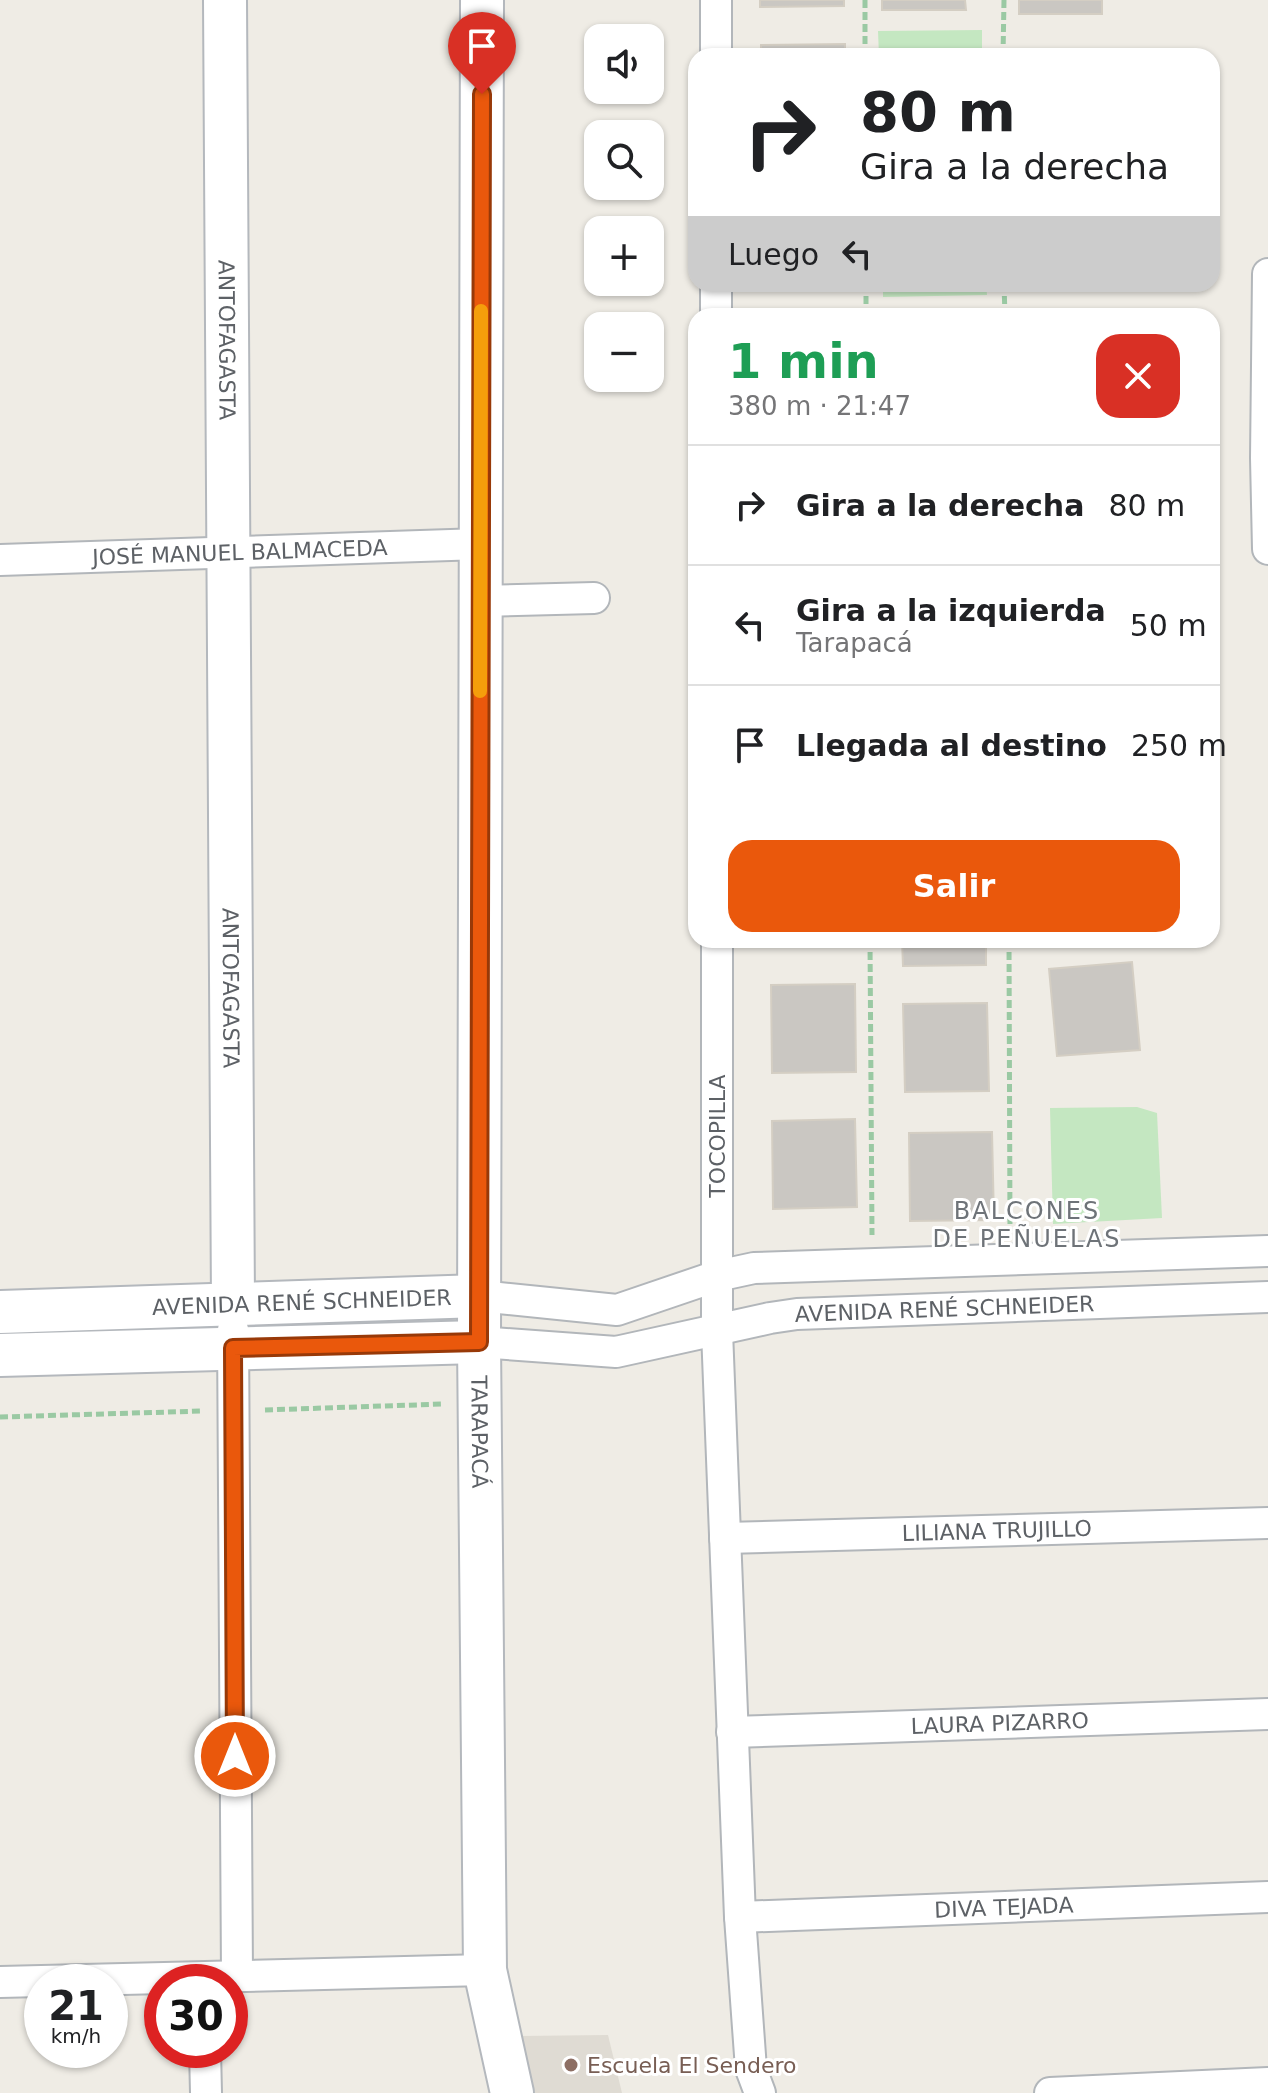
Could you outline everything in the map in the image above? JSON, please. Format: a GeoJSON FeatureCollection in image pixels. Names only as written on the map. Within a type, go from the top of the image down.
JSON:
{"type":"FeatureCollection","features":[{"type":"Feature","properties":{"kind":"main road","name":"ANTOFAGASTA"},"geometry":{"type":"LineString","coordinates":[[225,0],[233,1304]]}},
{"type":"Feature","properties":{"kind":"main road","name":"TARAPACÁ"},"geometry":{"type":"LineString","coordinates":[[482,0],[479,1342],[485,1970],[512,2093]]}},
{"type":"Feature","properties":{"kind":"main road","name":"AVENIDA RENÉ SCHNEIDER"},"geometry":{"type":"LineString","coordinates":[[0,1312],[479,1296]]}},
{"type":"Feature","properties":{"kind":"main road","name":"AVENIDA RENÉ SCHNEIDER"},"geometry":{"type":"LineString","coordinates":[[0,1355],[479,1342]]}},
{"type":"Feature","properties":{"kind":"street"},"geometry":{"type":"LineString","coordinates":[[716,0],[716,48]]}},
{"type":"Feature","properties":{"kind":"street"},"geometry":{"type":"LineString","coordinates":[[1268,274],[1268,549]]}},
{"type":"Feature","properties":{"kind":"street","name":"JOSÉ MANUEL BALMACEDA"},"geometry":{"type":"LineString","coordinates":[[0,560],[481,544]]}},
{"type":"Feature","properties":{"kind":"street"},"geometry":{"type":"LineString","coordinates":[[480,601],[594,598]]}},
{"type":"Feature","properties":{"kind":"street","name":"TOCOPILLA"},"geometry":{"type":"LineString","coordinates":[[717,948],[717,1331],[732,1732],[740,1917],[751,2069],[760,2093]]}},
{"type":"Feature","properties":{"kind":"street","name":"AVENIDA RENÉ SCHNEIDER"},"geometry":{"type":"LineString","coordinates":[[479,1296],[617,1310],[717,1276],[754,1268],[1268,1251]]}},
{"type":"Feature","properties":{"kind":"street","name":"AVENIDA RENÉ SCHNEIDER"},"geometry":{"type":"LineString","coordinates":[[479,1342],[616,1352],[797,1314],[1268,1297]]}},
{"type":"Feature","properties":{"kind":"street","name":"ANTOFAGASTA"},"geometry":{"type":"LineString","coordinates":[[233,1304],[237,1964]]}},
{"type":"Feature","properties":{"kind":"street","name":"LILIANA TRUJILLO"},"geometry":{"type":"LineString","coordinates":[[725,1538],[1268,1523]]}},
{"type":"Feature","properties":{"kind":"street","name":"LAURA PIZARRO"},"geometry":{"type":"LineString","coordinates":[[732,1732],[1268,1714]]}},
{"type":"Feature","properties":{"kind":"street","name":"DIVA TEJADA"},"geometry":{"type":"LineString","coordinates":[[740,1917],[1268,1897]]}},
{"type":"Feature","properties":{"kind":"street"},"geometry":{"type":"LineString","coordinates":[[248,1976],[485,1970]]}},
{"type":"Feature","properties":{"kind":"street"},"geometry":{"type":"LineString","coordinates":[[0,1982],[144,1981]]}},
{"type":"Feature","properties":{"kind":"street"},"geometry":{"type":"LineString","coordinates":[[205,2068],[206,2093]]}},
{"type":"Feature","properties":{"kind":"street"},"geometry":{"type":"LineString","coordinates":[[1050,2093],[1268,2083]]}},
{"type":"Feature","properties":{"kind":"path"},"geometry":{"type":"LineString","coordinates":[[865,0],[865,48]]}},
{"type":"Feature","properties":{"kind":"path"},"geometry":{"type":"LineString","coordinates":[[1003,48],[1004,0]]}},
{"type":"Feature","properties":{"kind":"path"},"geometry":{"type":"LineString","coordinates":[[870,948],[872,1263]]}},
{"type":"Feature","properties":{"kind":"path"},"geometry":{"type":"LineString","coordinates":[[1009,948],[1011,1258]]}},
{"type":"Feature","properties":{"kind":"shaded area","name":"Escuela El Sendero"},"geometry":{"type":"Polygon","coordinates":[[[608,2035],[622,2093],[535,2093],[519,2036],[608,2035]]]}},
{"type":"Feature","properties":{"kind":"green space"},"geometry":{"type":"Polygon","coordinates":[[[982,30],[982,48],[879,48],[878,31],[982,30]]]}},
{"type":"Feature","properties":{"kind":"green space"},"geometry":{"type":"Polygon","coordinates":[[[883,292],[987,292],[987,295],[883,297],[883,292]]]}},
{"type":"Feature","properties":{"kind":"green space"},"geometry":{"type":"Polygon","coordinates":[[[1137,1107],[1157,1113],[1162,1218],[1053,1224],[1050,1108],[1137,1107]]]}},
{"type":"Feature","properties":{"kind":"building"},"geometry":{"type":"Polygon","coordinates":[[[760,0],[844,0],[844,6],[760,7],[760,0]]]}},
{"type":"Feature","properties":{"kind":"building"},"geometry":{"type":"Polygon","coordinates":[[[882,0],[965,0],[966,10],[882,10],[882,0]]]}},
{"type":"Feature","properties":{"kind":"building"},"geometry":{"type":"Polygon","coordinates":[[[1019,0],[1102,0],[1102,14],[1019,14],[1019,0]]]}},
{"type":"Feature","properties":{"kind":"building"},"geometry":{"type":"Polygon","coordinates":[[[845,44],[845,48],[761,48],[761,45],[845,44]]]}},
{"type":"Feature","properties":{"kind":"building"},"geometry":{"type":"Polygon","coordinates":[[[902,948],[986,948],[986,965],[903,966],[902,948]]]}},
{"type":"Feature","properties":{"kind":"building"},"geometry":{"type":"Polygon","coordinates":[[[1132,962],[1140,1050],[1057,1056],[1049,969],[1132,962]]]}},
{"type":"Feature","properties":{"kind":"building"},"geometry":{"type":"Polygon","coordinates":[[[855,984],[856,1072],[772,1073],[771,985],[855,984]]]}},
{"type":"Feature","properties":{"kind":"building"},"geometry":{"type":"Polygon","coordinates":[[[987,1003],[989,1091],[905,1092],[903,1004],[987,1003]]]}},
{"type":"Feature","properties":{"kind":"building"},"geometry":{"type":"Polygon","coordinates":[[[855,1119],[857,1207],[773,1209],[772,1121],[855,1119]]]}},
{"type":"Feature","properties":{"kind":"building"},"geometry":{"type":"Polygon","coordinates":[[[992,1132],[994,1220],[910,1221],[909,1133],[992,1132]]]}},
{"type":"Feature","properties":{"kind":"slow traffic"},"geometry":{"type":"LineString","coordinates":[[480,691],[481,311]]}},
{"type":"Feature","properties":{"kind":"place","name":"Escuela El Sendero"},"geometry":{"type":"Point","coordinates":[571,2065]}},
{"type":"Feature","properties":{"kind":"district","name":"BALCONES DE PEÑUELAS"},"geometry":{"type":"Point","coordinates":[1027,1225]}},
{"type":"Feature","properties":{"kind":"route"},"geometry":{"type":"LineString","coordinates":[[235,1756],[233,1348],[479,1342],[482,94]]}}]}
